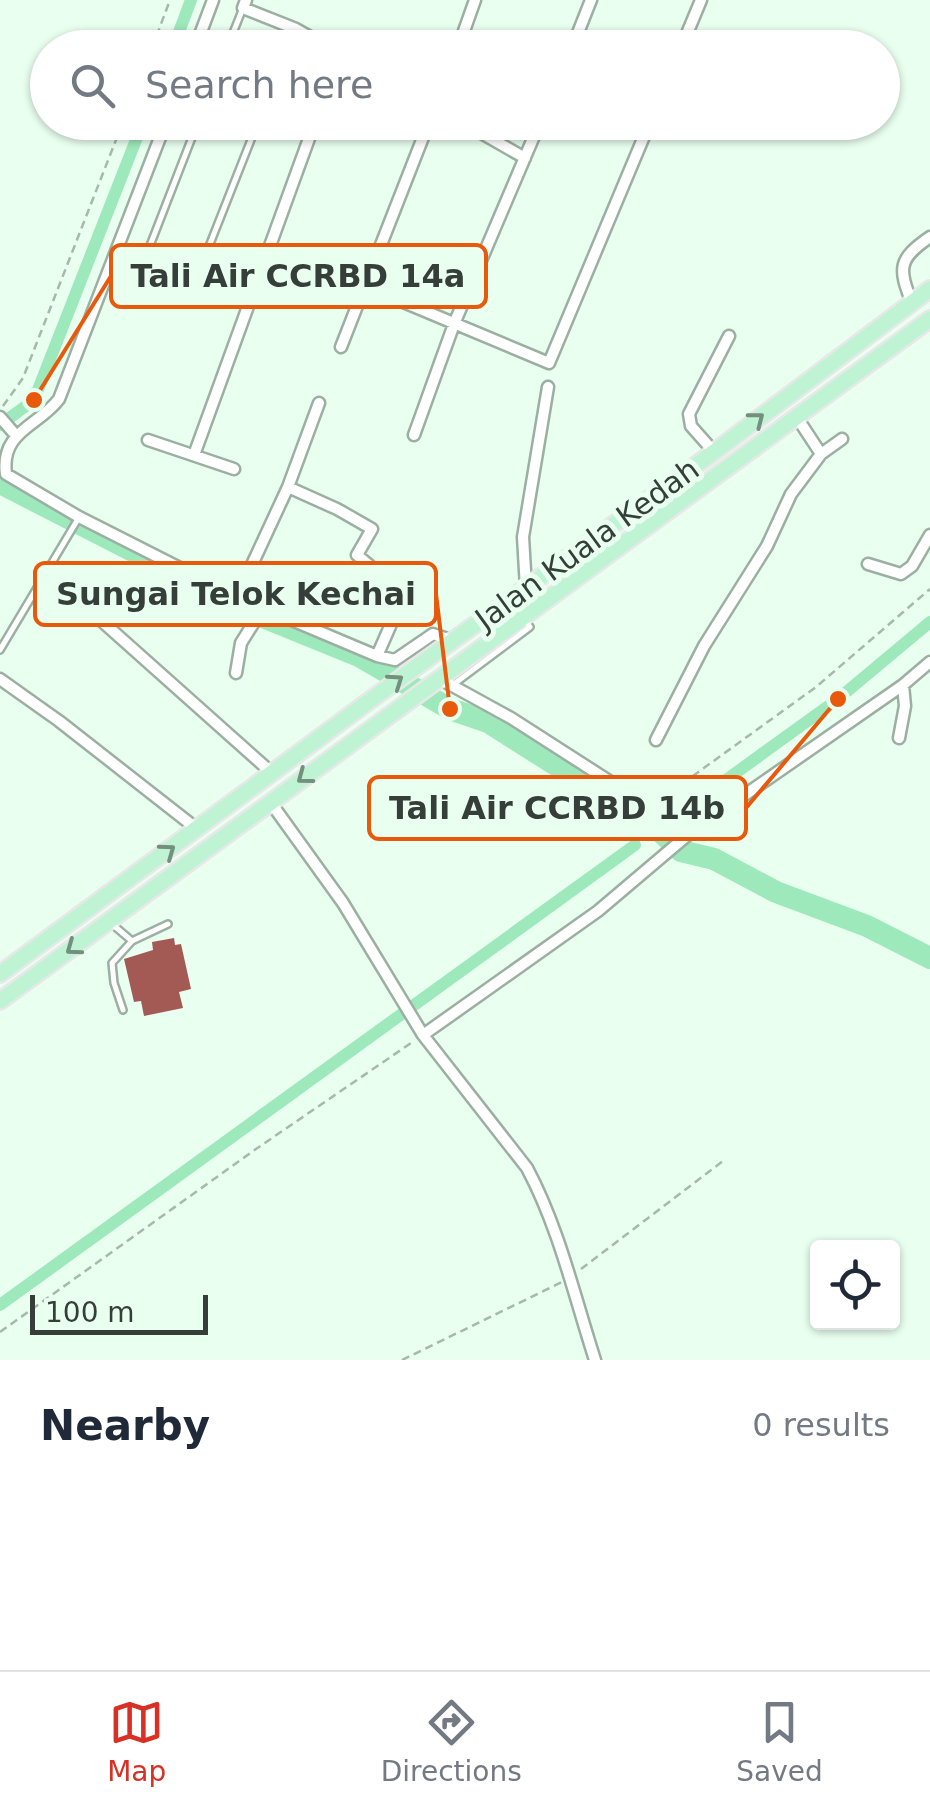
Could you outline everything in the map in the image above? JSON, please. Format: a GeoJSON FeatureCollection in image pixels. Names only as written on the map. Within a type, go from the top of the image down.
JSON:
{"type":"FeatureCollection","features":[{"type":"Feature","properties":{"kind":"main road","name":"Jalan Kuala Kedah"},"geometry":{"type":"LineString","coordinates":[[0,974],[714,452],[930,289]]}},
{"type":"Feature","properties":{"kind":"main road","name":"Jalan Kuala Kedah"},"geometry":{"type":"LineString","coordinates":[[0,1001],[383,719],[443,682],[930,319]]}},
{"type":"Feature","properties":{"kind":"main road"},"geometry":{"type":"LineString","coordinates":[[89,908],[110,922]]}},
{"type":"Feature","properties":{"kind":"street"},"geometry":{"type":"LineString","coordinates":[[202,30],[213,0]]}},
{"type":"Feature","properties":{"kind":"street"},"geometry":{"type":"LineString","coordinates":[[464,30],[475,0]]}},
{"type":"Feature","properties":{"kind":"street"},"geometry":{"type":"LineString","coordinates":[[579,30],[591,0]]}},
{"type":"Feature","properties":{"kind":"street"},"geometry":{"type":"LineString","coordinates":[[689,30],[701,0]]}},
{"type":"Feature","properties":{"kind":"street"},"geometry":{"type":"LineString","coordinates":[[244,4],[299,30]]}},
{"type":"Feature","properties":{"kind":"street"},"geometry":{"type":"LineString","coordinates":[[159,140],[59,399],[46,413],[13,430],[2,450],[6,474],[79,518],[237,598],[260,614],[395,660],[435,634],[454,641]]}},
{"type":"Feature","properties":{"kind":"street"},"geometry":{"type":"LineString","coordinates":[[194,455],[308,140]]}},
{"type":"Feature","properties":{"kind":"street"},"geometry":{"type":"LineString","coordinates":[[341,346],[422,140]]}},
{"type":"Feature","properties":{"kind":"street"},"geometry":{"type":"LineString","coordinates":[[494,140],[525,158]]}},
{"type":"Feature","properties":{"kind":"street"},"geometry":{"type":"LineString","coordinates":[[414,435],[454,324],[532,140]]}},
{"type":"Feature","properties":{"kind":"street"},"geometry":{"type":"LineString","coordinates":[[365,286],[549,363],[642,140]]}},
{"type":"Feature","properties":{"kind":"street"},"geometry":{"type":"LineString","coordinates":[[912,303],[901,273],[903,262],[913,248],[930,237]]}},
{"type":"Feature","properties":{"kind":"street"},"geometry":{"type":"LineString","coordinates":[[714,452],[691,426],[688,414],[729,336]]}},
{"type":"Feature","properties":{"kind":"street"},"geometry":{"type":"LineString","coordinates":[[526,588],[522,537],[548,387]]}},
{"type":"Feature","properties":{"kind":"street"},"geometry":{"type":"LineString","coordinates":[[237,598],[288,487],[319,403]]}},
{"type":"Feature","properties":{"kind":"street"},"geometry":{"type":"LineString","coordinates":[[0,414],[13,430]]}},
{"type":"Feature","properties":{"kind":"street"},"geometry":{"type":"LineString","coordinates":[[798,419],[821,454]]}},
{"type":"Feature","properties":{"kind":"street"},"geometry":{"type":"LineString","coordinates":[[656,740],[704,646],[767,546],[791,494],[821,454],[842,439]]}},
{"type":"Feature","properties":{"kind":"street"},"geometry":{"type":"LineString","coordinates":[[148,440],[234,468]]}},
{"type":"Feature","properties":{"kind":"street"},"geometry":{"type":"LineString","coordinates":[[288,487],[337,508],[372,530],[357,555],[400,591],[402,600],[378,656]]}},
{"type":"Feature","properties":{"kind":"street"},"geometry":{"type":"LineString","coordinates":[[868,564],[901,574],[912,566],[930,535]]}},
{"type":"Feature","properties":{"kind":"street"},"geometry":{"type":"LineString","coordinates":[[236,673],[241,643],[260,614]]}},
{"type":"Feature","properties":{"kind":"street"},"geometry":{"type":"LineString","coordinates":[[96,616],[272,772]]}},
{"type":"Feature","properties":{"kind":"street"},"geometry":{"type":"LineString","coordinates":[[421,1031],[598,911],[686,836],[903,685],[930,662]]}},
{"type":"Feature","properties":{"kind":"street"},"geometry":{"type":"LineString","coordinates":[[0,680],[60,720],[197,829]]}},
{"type":"Feature","properties":{"kind":"street"},"geometry":{"type":"LineString","coordinates":[[443,682],[652,806],[686,836]]}},
{"type":"Feature","properties":{"kind":"street"},"geometry":{"type":"LineString","coordinates":[[899,738],[905,706],[903,685]]}},
{"type":"Feature","properties":{"kind":"street"},"geometry":{"type":"LineString","coordinates":[[271,803],[333,888],[421,1031],[527,1168],[571,1277],[595,1360]]}},
{"type":"Feature","properties":{"kind":"lane"},"geometry":{"type":"LineString","coordinates":[[234,30],[244,4]]}},
{"type":"Feature","properties":{"kind":"lane"},"geometry":{"type":"LineString","coordinates":[[191,140],[139,274],[186,291],[193,287],[251,140]]}},
{"type":"Feature","properties":{"kind":"lane"},"geometry":{"type":"LineString","coordinates":[[0,650],[79,518]]}},
{"type":"Feature","properties":{"kind":"lane"},"geometry":{"type":"LineString","coordinates":[[110,922],[132,941]]}},
{"type":"Feature","properties":{"kind":"lane"},"geometry":{"type":"LineString","coordinates":[[124,1010],[111,968],[116,957],[132,941],[168,924]]}},
{"type":"Feature","properties":{"kind":"path"},"geometry":{"type":"LineString","coordinates":[[159,30],[170,0]]}},
{"type":"Feature","properties":{"kind":"path"},"geometry":{"type":"LineString","coordinates":[[0,414],[23,378],[115,140]]}},
{"type":"Feature","properties":{"kind":"path"},"geometry":{"type":"LineString","coordinates":[[652,806],[816,687],[930,589]]}},
{"type":"Feature","properties":{"kind":"path"},"geometry":{"type":"LineString","coordinates":[[0,1332],[421,1031]]}},
{"type":"Feature","properties":{"kind":"path"},"geometry":{"type":"LineString","coordinates":[[402,1360],[571,1277],[722,1162]]}},
{"type":"Feature","properties":{"kind":"building"},"geometry":{"type":"Polygon","coordinates":[[[174,938],[175,945],[181,944],[191,989],[179,992],[183,1008],[144,1016],[141,1001],[134,1002],[124,959],[153,950],[152,942],[174,938]]]}},
{"type":"Feature","properties":{"kind":"waterway"},"geometry":{"type":"LineString","coordinates":[[180,30],[191,0]]}},
{"type":"Feature","properties":{"kind":"waterway"},"geometry":{"type":"LineString","coordinates":[[0,425],[34,400],[136,140]]}},
{"type":"Feature","properties":{"kind":"waterway"},"geometry":{"type":"LineString","coordinates":[[0,483],[258,615],[359,656],[450,709],[488,722],[578,779],[633,806],[681,851],[714,859],[776,892],[867,926],[930,958]]}},
{"type":"Feature","properties":{"kind":"waterway"},"geometry":{"type":"LineString","coordinates":[[679,814],[838,699],[930,622]]}},
{"type":"Feature","properties":{"kind":"waterway"},"geometry":{"type":"LineString","coordinates":[[0,1305],[635,845]]}},
{"type":"Feature","properties":{"kind":"place","name":"Tali Air CCRBD 14a"},"geometry":{"type":"Point","coordinates":[34,400]}},
{"type":"Feature","properties":{"kind":"place","name":"Tali Air CCRBD 14b"},"geometry":{"type":"Point","coordinates":[838,699]}},
{"type":"Feature","properties":{"kind":"place","name":"Sungai Telok Kechai"},"geometry":{"type":"Point","coordinates":[450,709]}}]}
